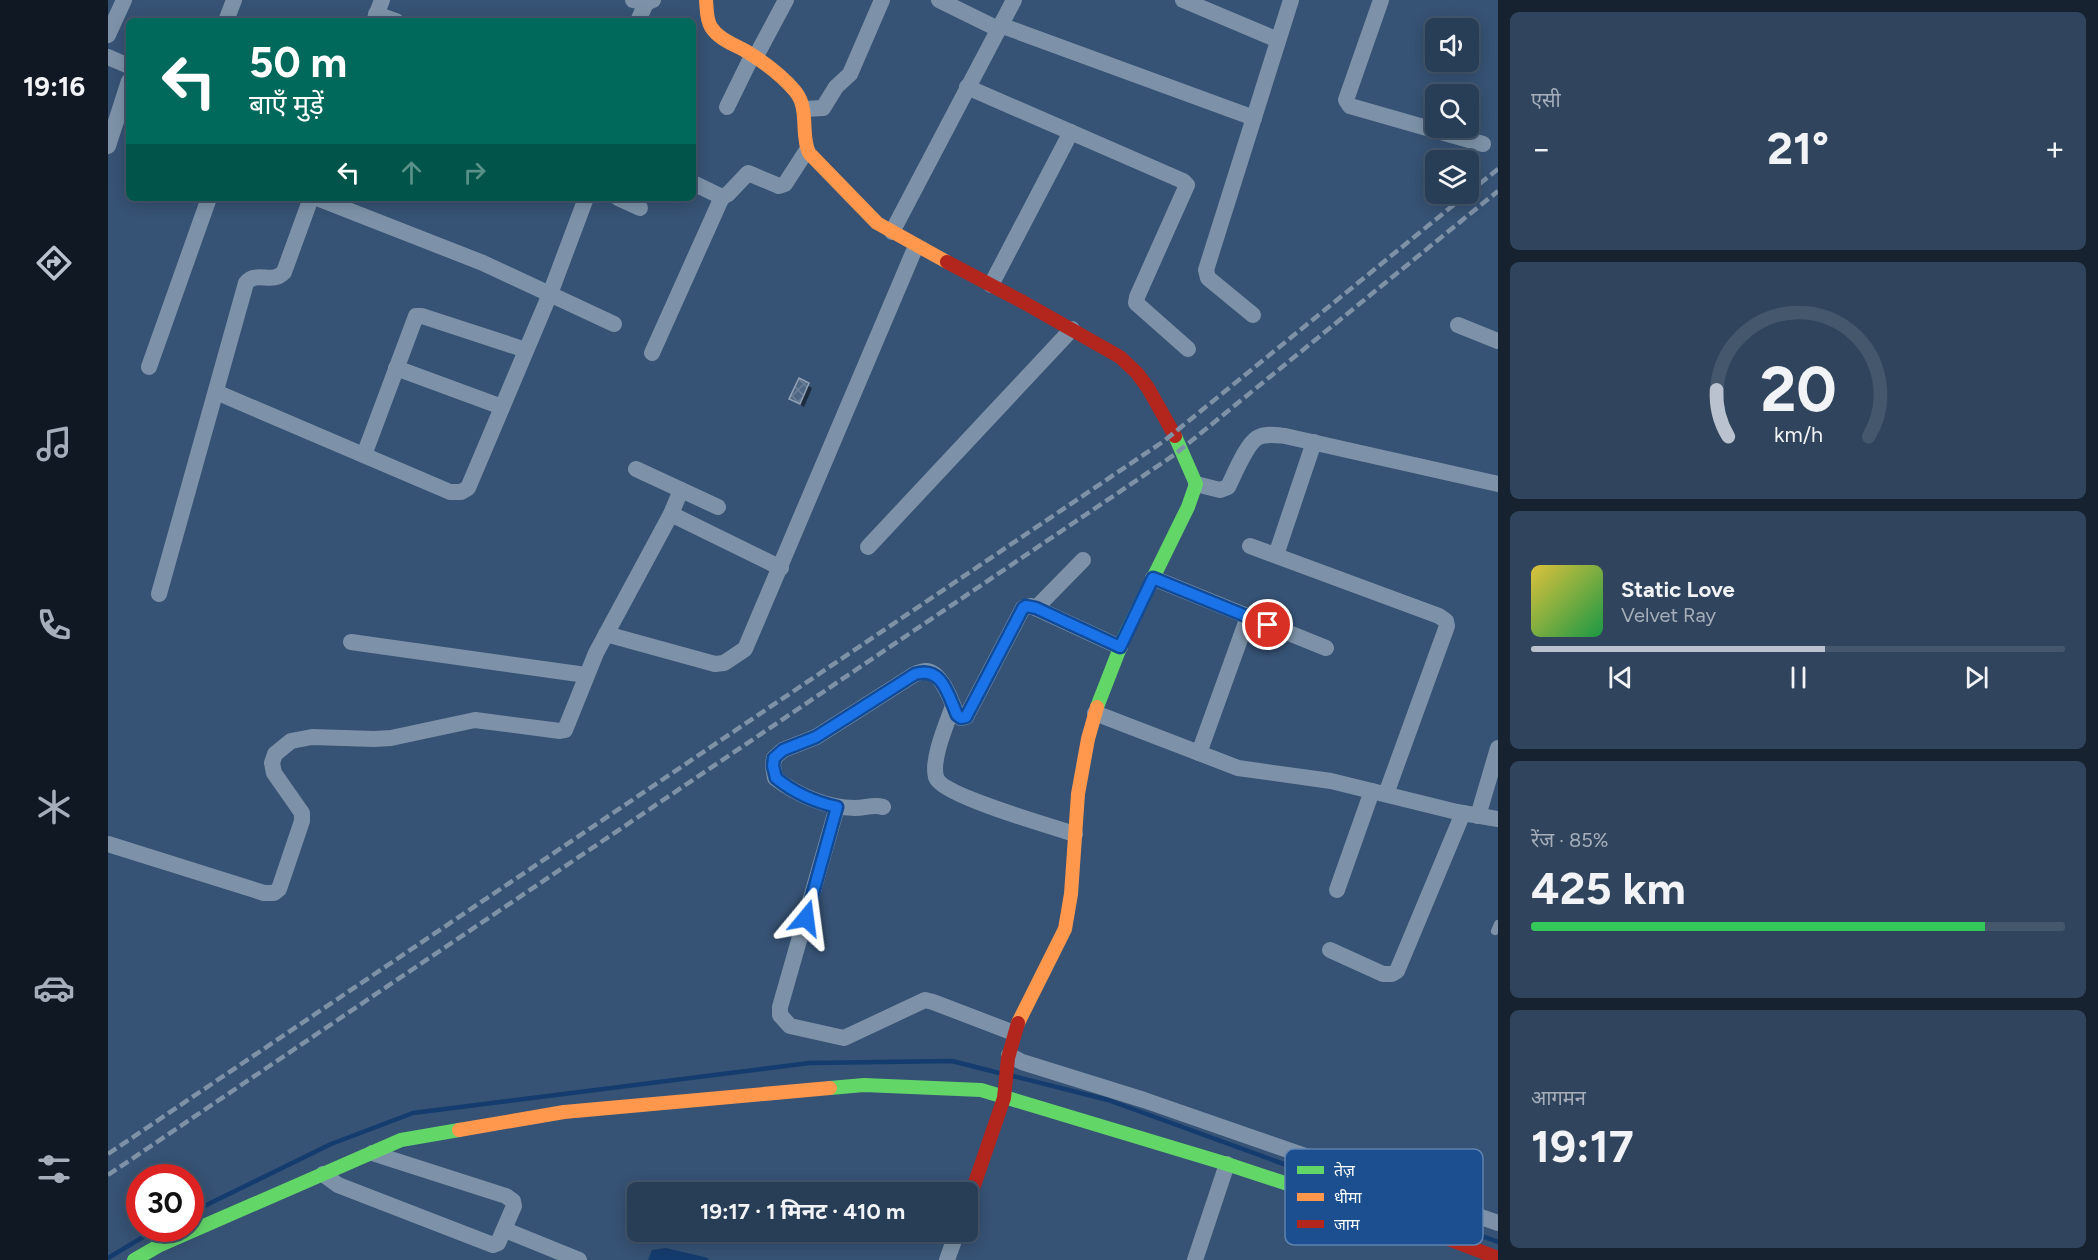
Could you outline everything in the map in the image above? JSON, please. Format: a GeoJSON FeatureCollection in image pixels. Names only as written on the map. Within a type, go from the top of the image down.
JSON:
{"type":"FeatureCollection","features":[{"type":"Feature","properties":{"kind":"street"},"geometry":{"type":"LineString","coordinates":[[108,35],[124,0]]}},
{"type":"Feature","properties":{"kind":"street"},"geometry":{"type":"LineString","coordinates":[[227,18],[234,0]]}},
{"type":"Feature","properties":{"kind":"street"},"geometry":{"type":"LineString","coordinates":[[706,0],[707,17],[710,27],[716,34],[754,57],[797,93],[804,104],[804,137],[807,150],[872,219],[916,246],[1120,357],[1137,373],[1148,388],[1174,433],[1196,484],[1188,507],[1120,647],[1095,713],[1078,794],[1071,894],[1065,929],[1014,1033],[1008,1056],[1004,1091],[975,1182]]}},
{"type":"Feature","properties":{"kind":"street"},"geometry":{"type":"LineString","coordinates":[[727,107],[786,0]]}},
{"type":"Feature","properties":{"kind":"street"},"geometry":{"type":"LineString","coordinates":[[804,109],[823,108],[836,87],[850,74],[882,0]]}},
{"type":"Feature","properties":{"kind":"street"},"geometry":{"type":"LineString","coordinates":[[939,0],[999,27],[1254,118]]}},
{"type":"Feature","properties":{"kind":"street"},"geometry":{"type":"LineString","coordinates":[[892,232],[1014,0]]}},
{"type":"Feature","properties":{"kind":"street"},"geometry":{"type":"LineString","coordinates":[[1184,0],[1278,40]]}},
{"type":"Feature","properties":{"kind":"street"},"geometry":{"type":"LineString","coordinates":[[1253,315],[1208,278],[1206,270],[1291,0]]}},
{"type":"Feature","properties":{"kind":"street"},"geometry":{"type":"LineString","coordinates":[[1381,0],[1346,100],[1350,106],[1483,144]]}},
{"type":"Feature","properties":{"kind":"street"},"geometry":{"type":"LineString","coordinates":[[639,18],[644,1]]}},
{"type":"Feature","properties":{"kind":"street"},"geometry":{"type":"LineString","coordinates":[[108,57],[126,65]]}},
{"type":"Feature","properties":{"kind":"street"},"geometry":{"type":"LineString","coordinates":[[967,87],[1183,181],[1187,185],[1136,303],[1188,349]]}},
{"type":"Feature","properties":{"kind":"street"},"geometry":{"type":"LineString","coordinates":[[108,146],[126,90]]}},
{"type":"Feature","properties":{"kind":"street"},"geometry":{"type":"LineString","coordinates":[[991,285],[1071,132]]}},
{"type":"Feature","properties":{"kind":"street"},"geometry":{"type":"LineString","coordinates":[[696,184],[722,197],[728,195],[748,173],[779,186],[785,184],[807,150]]}},
{"type":"Feature","properties":{"kind":"street"},"geometry":{"type":"LineString","coordinates":[[652,352],[722,197]]}},
{"type":"Feature","properties":{"kind":"street"},"geometry":{"type":"LineString","coordinates":[[149,367],[208,201]]}},
{"type":"Feature","properties":{"kind":"street"},"geometry":{"type":"LineString","coordinates":[[159,594],[246,283],[250,278],[257,276],[279,278],[284,272],[310,201]]}},
{"type":"Feature","properties":{"kind":"street"},"geometry":{"type":"LineString","coordinates":[[326,201],[462,254],[614,324]]}},
{"type":"Feature","properties":{"kind":"street"},"geometry":{"type":"LineString","coordinates":[[216,392],[450,492],[461,492],[468,488],[550,294],[585,201]]}},
{"type":"Feature","properties":{"kind":"street"},"geometry":{"type":"LineString","coordinates":[[625,201],[640,208]]}},
{"type":"Feature","properties":{"kind":"street"},"geometry":{"type":"LineString","coordinates":[[606,634],[715,664],[724,663],[736,657],[748,644],[916,246]]}},
{"type":"Feature","properties":{"kind":"street"},"geometry":{"type":"LineString","coordinates":[[364,455],[416,316],[526,350]]}},
{"type":"Feature","properties":{"kind":"street"},"geometry":{"type":"LineString","coordinates":[[1458,325],[1498,341]]}},
{"type":"Feature","properties":{"kind":"street"},"geometry":{"type":"LineString","coordinates":[[868,547],[1072,329]]}},
{"type":"Feature","properties":{"kind":"street"},"geometry":{"type":"LineString","coordinates":[[396,368],[502,407]]}},
{"type":"Feature","properties":{"kind":"street"},"geometry":{"type":"LineString","coordinates":[[1196,484],[1220,490],[1228,487],[1250,446],[1257,438],[1269,434],[1498,484]]}},
{"type":"Feature","properties":{"kind":"street"},"geometry":{"type":"LineString","coordinates":[[1276,555],[1314,442]]}},
{"type":"Feature","properties":{"kind":"street"},"geometry":{"type":"LineString","coordinates":[[636,468],[718,507]]}},
{"type":"Feature","properties":{"kind":"street"},"geometry":{"type":"LineString","coordinates":[[108,844],[264,893],[274,893],[279,889],[302,820],[302,813],[274,772],[272,763],[275,754],[291,741],[312,737],[391,738],[476,720],[565,730],[586,675],[671,514],[681,490]]}},
{"type":"Feature","properties":{"kind":"street"},"geometry":{"type":"LineString","coordinates":[[671,514],[781,568]]}},
{"type":"Feature","properties":{"kind":"street"},"geometry":{"type":"LineString","coordinates":[[1250,546],[1439,616],[1446,621],[1447,626],[1337,890]]}},
{"type":"Feature","properties":{"kind":"street"},"geometry":{"type":"LineString","coordinates":[[1036,608],[1083,560]]}},
{"type":"Feature","properties":{"kind":"street"},"geometry":{"type":"LineString","coordinates":[[1153,578],[1326,648]]}},
{"type":"Feature","properties":{"kind":"street"},"geometry":{"type":"LineString","coordinates":[[883,807],[874,805],[855,808],[837,807],[816,801],[776,778],[774,758],[783,750],[816,737],[915,674],[926,671],[932,672],[940,679],[961,718],[966,717],[1023,608],[1031,606],[1036,608],[1120,647]]}},
{"type":"Feature","properties":{"kind":"street"},"geometry":{"type":"LineString","coordinates":[[1199,753],[1248,617]]}},
{"type":"Feature","properties":{"kind":"street"},"geometry":{"type":"LineString","coordinates":[[351,642],[586,675]]}},
{"type":"Feature","properties":{"kind":"street"},"geometry":{"type":"LineString","coordinates":[[953,706],[937,753],[935,774],[938,781],[974,801],[1075,834]]}},
{"type":"Feature","properties":{"kind":"street"},"geometry":{"type":"LineString","coordinates":[[1095,713],[1238,768],[1310,777],[1470,815],[1498,819]]}},
{"type":"Feature","properties":{"kind":"street"},"geometry":{"type":"LineString","coordinates":[[1330,950],[1383,974],[1392,974],[1397,971],[1470,815],[1498,748]]}},
{"type":"Feature","properties":{"kind":"street"},"geometry":{"type":"LineString","coordinates":[[837,807],[780,1007],[780,1015],[784,1022],[797,1029],[844,1038],[925,1000],[1014,1033]]}},
{"type":"Feature","properties":{"kind":"street"},"geometry":{"type":"LineString","coordinates":[[1008,1056],[1285,1149]]}},
{"type":"Feature","properties":{"kind":"street"},"geometry":{"type":"LineString","coordinates":[[143,1258],[160,1245],[401,1140],[564,1112],[864,1084],[1004,1091],[1285,1183]]}},
{"type":"Feature","properties":{"kind":"street"},"geometry":{"type":"LineString","coordinates":[[323,1174],[338,1185],[493,1245],[498,1242],[514,1206],[513,1201],[506,1196],[372,1153]]}},
{"type":"Feature","properties":{"kind":"street"},"geometry":{"type":"LineString","coordinates":[[1195,1260],[1227,1164]]}},
{"type":"Feature","properties":{"kind":"street"},"geometry":{"type":"LineString","coordinates":[[1483,1218],[1498,1223]]}},
{"type":"Feature","properties":{"kind":"street"},"geometry":{"type":"LineString","coordinates":[[505,1230],[579,1260]]}},
{"type":"Feature","properties":{"kind":"street"},"geometry":{"type":"LineString","coordinates":[[948,1260],[954,1242]]}},
{"type":"Feature","properties":{"kind":"street"},"geometry":{"type":"LineString","coordinates":[[1464,1245],[1498,1258]]}},
{"type":"Feature","properties":{"kind":"water"},"geometry":{"type":"Polygon","coordinates":[[[666,1248],[709,1260],[648,1260],[652,1250],[666,1248]]]}},
{"type":"Feature","properties":{"kind":"building"},"geometry":{"type":"Polygon","coordinates":[[[799,378],[809,383],[800,404],[789,399],[799,378]]]}},
{"type":"Feature","properties":{"kind":"waterway"},"geometry":{"type":"LineString","coordinates":[[204,1206],[331,1144],[413,1113],[809,1063],[952,1061],[999,1073]]}},
{"type":"Feature","properties":{"kind":"waterway"},"geometry":{"type":"LineString","coordinates":[[1013,1076],[1108,1100],[1285,1164]]}},
{"type":"Feature","properties":{"kind":"waterway"},"geometry":{"type":"LineString","coordinates":[[1483,1237],[1498,1242]]}},
{"type":"Feature","properties":{"kind":"waterway"},"geometry":{"type":"LineString","coordinates":[[108,1258],[135,1242]]}},
{"type":"Feature","properties":{"kind":"railway"},"geometry":{"type":"LineString","coordinates":[[1479,184],[1498,169]]}},
{"type":"Feature","properties":{"kind":"railway"},"geometry":{"type":"LineString","coordinates":[[108,1175],[1174,455],[1498,191]]}},
{"type":"Feature","properties":{"kind":"railway"},"geometry":{"type":"LineString","coordinates":[[108,1154],[1164,441],[1455,204]]}},
{"type":"Feature","properties":{"kind":"traffic: fast"},"geometry":{"type":"LineString","coordinates":[[1097,707],[1125,635],[1188,507],[1196,484],[1175,436]]}},
{"type":"Feature","properties":{"kind":"traffic: fast"},"geometry":{"type":"LineString","coordinates":[[830,1088],[864,1085],[981,1090],[1285,1183]]}},
{"type":"Feature","properties":{"kind":"traffic: fast"},"geometry":{"type":"LineString","coordinates":[[134,1260],[160,1245],[401,1140],[459,1130]]}},
{"type":"Feature","properties":{"kind":"traffic: slow"},"geometry":{"type":"LineString","coordinates":[[706,0],[708,21],[714,32],[767,66],[800,98],[809,153],[877,223],[947,262]]}},
{"type":"Feature","properties":{"kind":"traffic: slow"},"geometry":{"type":"LineString","coordinates":[[1018,1023],[1065,929],[1071,894],[1078,794],[1088,739],[1097,707]]}},
{"type":"Feature","properties":{"kind":"traffic: slow"},"geometry":{"type":"LineString","coordinates":[[459,1130],[564,1112],[830,1088]]}},
{"type":"Feature","properties":{"kind":"traffic: jam"},"geometry":{"type":"LineString","coordinates":[[947,262],[1120,357],[1137,373],[1148,388],[1175,436]]}},
{"type":"Feature","properties":{"kind":"traffic: jam"},"geometry":{"type":"LineString","coordinates":[[975,1182],[1004,1098],[1008,1058],[1018,1023]]}},
{"type":"Feature","properties":{"kind":"traffic: jam"},"geometry":{"type":"LineString","coordinates":[[1464,1245],[1498,1258]]}},
{"type":"Feature","properties":{"kind":"route"},"geometry":{"type":"LineString","coordinates":[[806,918],[837,807],[816,801],[776,778],[774,758],[783,750],[793,744],[816,737],[915,674],[926,671],[932,672],[940,679],[957,715],[961,718],[966,717],[1026,606],[1036,608],[1120,647],[1153,578],[1268,625]]}}]}
